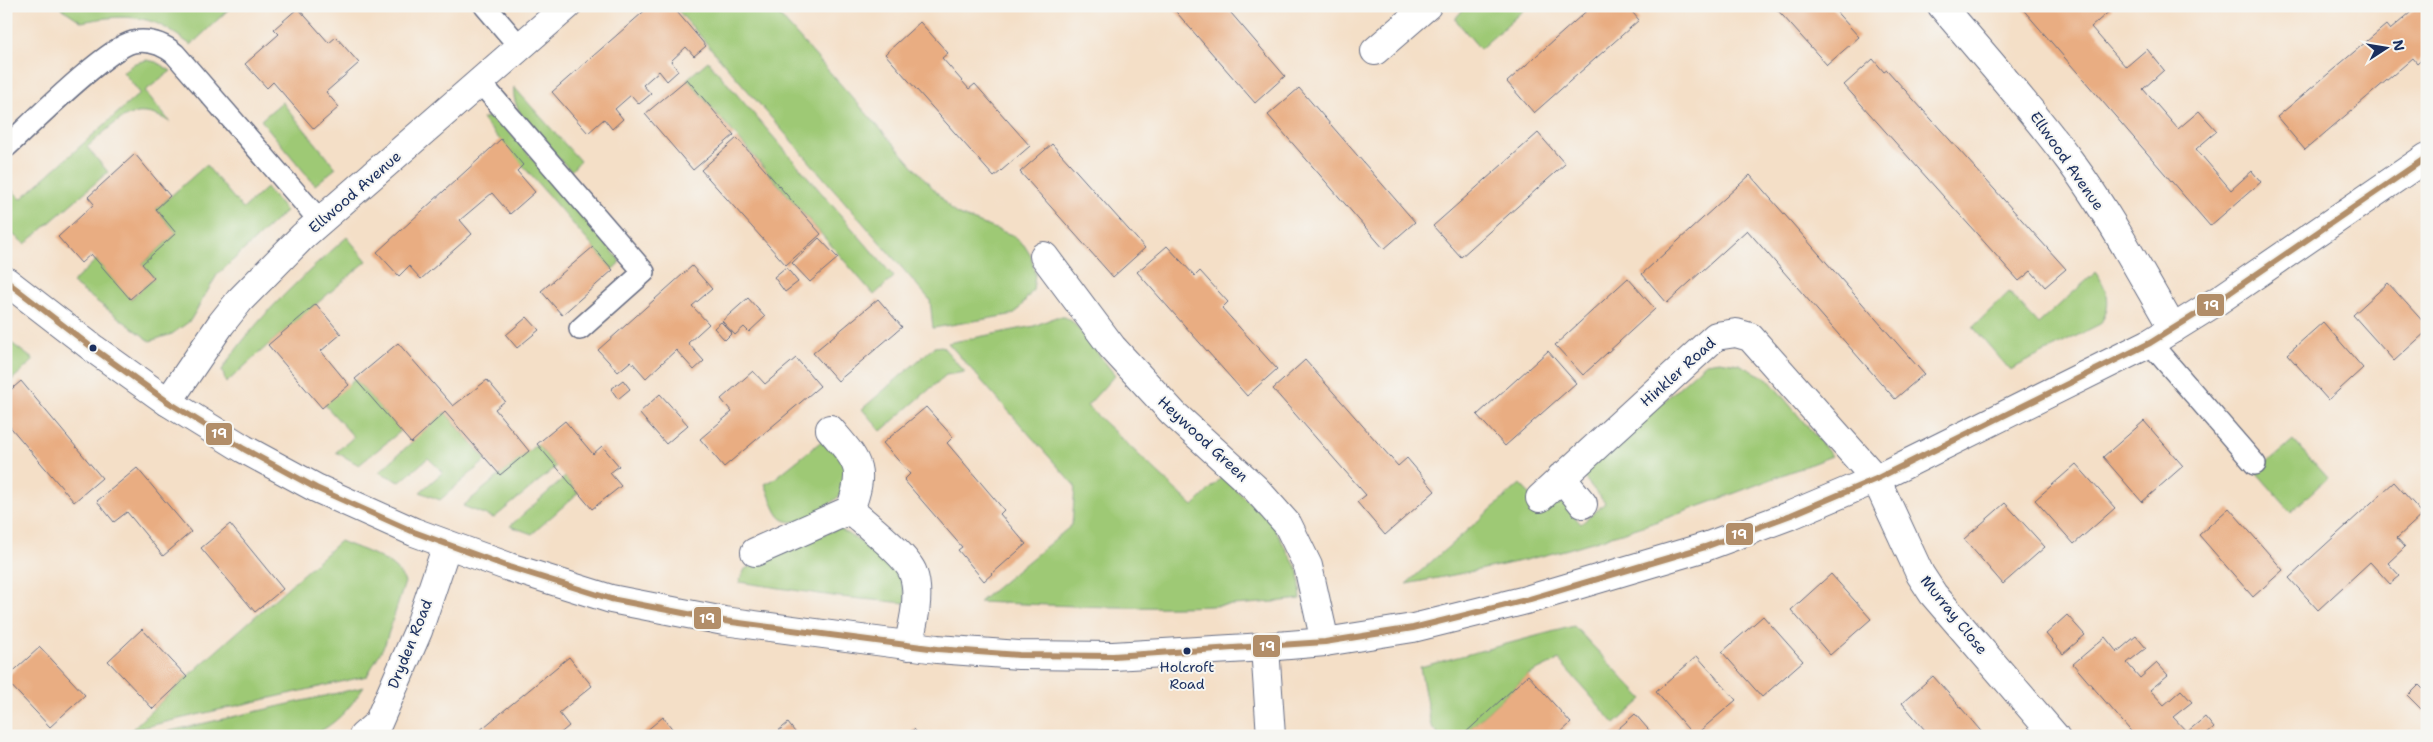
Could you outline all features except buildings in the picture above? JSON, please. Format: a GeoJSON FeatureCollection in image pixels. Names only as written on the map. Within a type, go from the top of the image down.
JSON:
{"type":"FeatureCollection","features":[{"type":"Feature","properties":{"kind":"street","name":"Ellwood Avenue"},"geometry":{"type":"LineString","coordinates":[[168,402],[221,324],[240,300],[320,222],[567,6]]}},
{"type":"Feature","properties":{"kind":"street"},"geometry":{"type":"LineString","coordinates":[[1375,52],[1427,6]]}},
{"type":"Feature","properties":{"kind":"street","name":"Ellwood Avenue"},"geometry":{"type":"LineString","coordinates":[[1942,6],[2031,110],[2071,162],[2116,232],[2173,329]]}},
{"type":"Feature","properties":{"kind":"street"},"geometry":{"type":"LineString","coordinates":[[6,280],[94,349],[168,402],[244,449],[316,488],[447,546],[611,599],[724,621],[908,646],[1019,655],[1113,656],[1265,648],[1325,642],[1413,628],[1530,599],[1705,547],[1791,515],[1876,479],[2150,343],[2219,300],[2427,157]]}},
{"type":"Feature","properties":{"kind":"street","name":"Heywood Green"},"geometry":{"type":"LineString","coordinates":[[1044,256],[1112,347],[1173,413],[1256,488],[1288,525],[1308,566],[1325,642]]}},
{"type":"Feature","properties":{"kind":"street","name":"Hinkler Road"},"geometry":{"type":"LineString","coordinates":[[1540,498],[1716,336],[1736,333],[1750,337],[1876,479]]}},
{"type":"Feature","properties":{"kind":"street"},"geometry":{"type":"LineString","coordinates":[[755,552],[850,510],[858,489],[860,470],[838,423]]}},
{"type":"Feature","properties":{"kind":"street"},"geometry":{"type":"LineString","coordinates":[[1561,477],[1583,504]]}},
{"type":"Feature","properties":{"kind":"street","name":"Murray Close"},"geometry":{"type":"LineString","coordinates":[[1876,479],[1920,574],[1933,594],[2055,736]]}},
{"type":"Feature","properties":{"kind":"street"},"geometry":{"type":"LineString","coordinates":[[850,510],[889,544],[913,572],[916,612],[908,646]]}},
{"type":"Feature","properties":{"kind":"street","name":"Dryden Road"},"geometry":{"type":"LineString","coordinates":[[362,736],[378,723],[418,631],[447,546]]}},
{"type":"Feature","properties":{"kind":"street"},"geometry":{"type":"LineString","coordinates":[[1265,648],[1271,736]]}},
{"type":"Feature","properties":{"kind":"lane"},"geometry":{"type":"LineString","coordinates":[[485,6],[520,47]]}},
{"type":"Feature","properties":{"kind":"lane"},"geometry":{"type":"LineString","coordinates":[[6,147],[108,55],[131,43],[143,41],[157,43],[175,54],[320,222]]}},
{"type":"Feature","properties":{"kind":"lane"},"geometry":{"type":"LineString","coordinates":[[480,82],[644,272],[580,328]]}},
{"type":"Feature","properties":{"kind":"lane"},"geometry":{"type":"LineString","coordinates":[[2150,343],[2254,464]]}},
{"type":"Feature","properties":{"kind":"green space"},"geometry":{"type":"Polygon","coordinates":[[[58,6],[232,6],[191,45],[162,26],[143,19],[122,17],[82,22],[58,6]]]}},
{"type":"Feature","properties":{"kind":"green space"},"geometry":{"type":"Polygon","coordinates":[[[674,6],[771,6],[956,214],[1012,235],[1024,245],[1031,256],[1035,274],[1033,290],[1015,314],[933,328],[930,300],[674,6]]]}},
{"type":"Feature","properties":{"kind":"green space"},"geometry":{"type":"Polygon","coordinates":[[[1466,6],[1528,6],[1480,49],[1455,19],[1466,6]]]}},
{"type":"Feature","properties":{"kind":"green space"},"geometry":{"type":"Polygon","coordinates":[[[147,60],[156,62],[171,71],[145,91],[170,122],[157,115],[135,113],[116,122],[87,147],[108,172],[25,244],[6,229],[6,184],[21,199],[140,93],[123,72],[135,63],[147,60]]]}},
{"type":"Feature","properties":{"kind":"green space"},"geometry":{"type":"Polygon","coordinates":[[[708,61],[894,277],[874,295],[687,79],[708,61]]]}},
{"type":"Feature","properties":{"kind":"green space"},"geometry":{"type":"Polygon","coordinates":[[[514,87],[580,161],[571,171],[543,143],[525,120],[514,98],[514,87]]]}},
{"type":"Feature","properties":{"kind":"green space"},"geometry":{"type":"Polygon","coordinates":[[[282,102],[336,168],[315,185],[261,120],[282,102]]]}},
{"type":"Feature","properties":{"kind":"green space"},"geometry":{"type":"Polygon","coordinates":[[[487,117],[499,120],[619,259],[619,263],[613,270],[482,119],[487,117]]]}},
{"type":"Feature","properties":{"kind":"green space"},"geometry":{"type":"Polygon","coordinates":[[[206,165],[243,209],[266,188],[286,211],[217,275],[190,321],[172,334],[150,341],[72,283],[96,260],[131,299],[154,278],[142,264],[176,233],[156,209],[206,165]]]}},
{"type":"Feature","properties":{"kind":"green space"},"geometry":{"type":"Polygon","coordinates":[[[347,237],[367,261],[226,383],[222,370],[250,332],[280,299],[347,237]]]}},
{"type":"Feature","properties":{"kind":"green space"},"geometry":{"type":"Polygon","coordinates":[[[2096,272],[2104,285],[2108,304],[2107,311],[2100,324],[2010,370],[1973,327],[2009,292],[2038,324],[2096,272]]]}},
{"type":"Feature","properties":{"kind":"green space"},"geometry":{"type":"Polygon","coordinates":[[[1056,317],[1065,317],[1073,322],[1115,375],[1087,406],[1193,506],[1222,477],[1271,522],[1299,572],[1301,599],[1220,606],[1180,607],[1100,607],[979,602],[1072,525],[1075,486],[948,343],[1034,326],[1056,317]]]}},
{"type":"Feature","properties":{"kind":"green space"},"geometry":{"type":"Polygon","coordinates":[[[6,339],[34,360],[6,385],[6,339]]]}},
{"type":"Feature","properties":{"kind":"green space"},"geometry":{"type":"Polygon","coordinates":[[[942,346],[965,372],[946,375],[881,431],[862,409],[934,347],[942,346]]]}},
{"type":"Feature","properties":{"kind":"green space"},"geometry":{"type":"Polygon","coordinates":[[[1719,361],[1739,364],[1768,379],[1832,456],[1623,533],[1523,560],[1406,584],[1520,484],[1543,508],[1557,497],[1581,524],[1605,503],[1582,475],[1706,363],[1719,361]]]}},
{"type":"Feature","properties":{"kind":"green space"},"geometry":{"type":"Polygon","coordinates":[[[355,379],[401,431],[359,465],[336,452],[354,437],[325,405],[355,379]]]}},
{"type":"Feature","properties":{"kind":"green space"},"geometry":{"type":"Polygon","coordinates":[[[445,412],[486,460],[440,500],[420,492],[443,472],[428,458],[400,482],[379,472],[445,412]]]}},
{"type":"Feature","properties":{"kind":"green space"},"geometry":{"type":"Polygon","coordinates":[[[824,439],[845,461],[848,487],[816,514],[795,522],[786,521],[777,513],[765,484],[773,480],[824,439]]]}},
{"type":"Feature","properties":{"kind":"green space"},"geometry":{"type":"Polygon","coordinates":[[[2293,440],[2327,478],[2291,512],[2256,472],[2293,440]]]}},
{"type":"Feature","properties":{"kind":"green space"},"geometry":{"type":"Polygon","coordinates":[[[537,444],[556,467],[494,518],[463,506],[537,444]]]}},
{"type":"Feature","properties":{"kind":"green space"},"geometry":{"type":"Polygon","coordinates":[[[565,477],[578,493],[532,534],[510,526],[565,477]]]}},
{"type":"Feature","properties":{"kind":"green space"},"geometry":{"type":"Polygon","coordinates":[[[839,528],[883,558],[892,567],[904,589],[906,603],[840,597],[739,582],[745,569],[839,528]]]}},
{"type":"Feature","properties":{"kind":"green space"},"geometry":{"type":"Polygon","coordinates":[[[340,541],[386,561],[400,574],[405,582],[385,644],[367,676],[131,730],[187,677],[340,541]]]}},
{"type":"Feature","properties":{"kind":"green space"},"geometry":{"type":"Polygon","coordinates":[[[1574,626],[1643,699],[1615,724],[1559,660],[1528,675],[1462,736],[1440,736],[1431,726],[1420,667],[1574,626]]]}},
{"type":"Feature","properties":{"kind":"green space"},"geometry":{"type":"Polygon","coordinates":[[[364,687],[353,703],[341,715],[312,736],[148,736],[364,687]]]}},
{"type":"Feature","properties":{"kind":"transit line","name":"19"},"geometry":{"type":"LineString","coordinates":[[6,281],[94,349],[168,402],[244,449],[316,488],[414,532],[509,567],[611,599],[724,621],[937,649],[1019,655],[1113,656],[1325,642],[1413,628],[1530,599],[1705,547],[1791,515],[1876,479],[2150,343],[2219,300],[2427,157]]}},
{"type":"Feature","properties":{"kind":"place","name":"Holcroft Road"},"geometry":{"type":"Point","coordinates":[1187,651]}}]}
